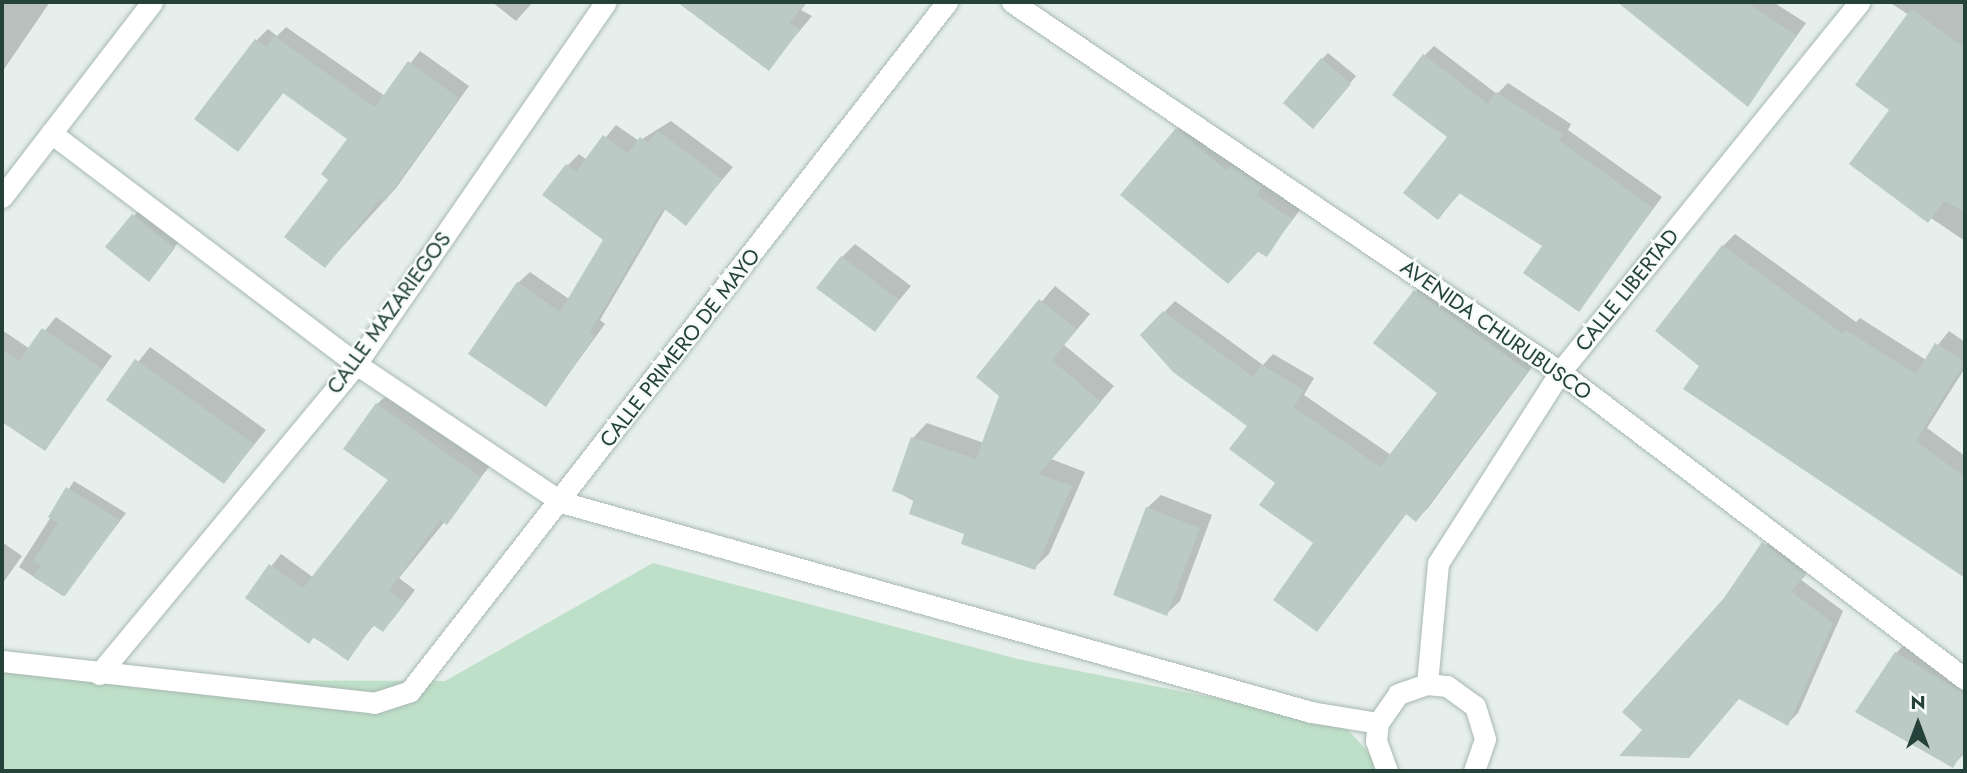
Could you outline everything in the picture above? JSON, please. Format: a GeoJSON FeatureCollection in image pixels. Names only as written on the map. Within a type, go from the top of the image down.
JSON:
{"type":"FeatureCollection","features":[{"type":"Feature","properties":{"kind":"street"},"geometry":{"type":"LineString","coordinates":[[2,197],[152,2]]}},
{"type":"Feature","properties":{"kind":"street","name":"CALLE MAZARIEGOS"},"geometry":{"type":"LineString","coordinates":[[99,674],[356,365],[606,2]]}},
{"type":"Feature","properties":{"kind":"street","name":"CALLE PRIMERO DE MAYO"},"geometry":{"type":"LineString","coordinates":[[99,674],[374,703],[410,691],[561,502],[947,2]]}},
{"type":"Feature","properties":{"kind":"street","name":"AVENIDA CHURUBUSCO"},"geometry":{"type":"LineString","coordinates":[[1012,2],[1560,372],[1965,679]]}},
{"type":"Feature","properties":{"kind":"street","name":"CALLE LIBERTAD"},"geometry":{"type":"LineString","coordinates":[[1427,684],[1438,563],[1560,372],[1860,2]]}},
{"type":"Feature","properties":{"kind":"street"},"geometry":{"type":"LineString","coordinates":[[51,133],[356,365],[561,502],[1311,712],[1378,723]]}},
{"type":"Feature","properties":{"kind":"street"},"geometry":{"type":"LineString","coordinates":[[2,661],[99,674]]}},
{"type":"Feature","properties":{"kind":"street"},"geometry":{"type":"LineString","coordinates":[[1387,771],[1376,741],[1378,723],[1398,694],[1427,684],[1447,686],[1475,706],[1485,739],[1474,771]]}},
{"type":"Feature","properties":{"kind":"green space"},"geometry":{"type":"Polygon","coordinates":[[[653,563],[1018,659],[1342,723],[1385,771],[2,771],[2,653],[198,680],[445,681],[653,563]]]}},
{"type":"Feature","properties":{"kind":"building"},"geometry":{"type":"Polygon","coordinates":[[[677,2],[806,2],[789,23],[800,29],[769,71],[677,2]]]}},
{"type":"Feature","properties":{"kind":"building"},"geometry":{"type":"Polygon","coordinates":[[[1617,2],[1746,2],[1796,35],[1748,107],[1617,2]]]}},
{"type":"Feature","properties":{"kind":"building"},"geometry":{"type":"Polygon","coordinates":[[[1911,9],[1965,48],[1965,212],[1944,201],[1928,223],[1849,164],[1889,110],[1855,85],[1911,9]]]}},
{"type":"Feature","properties":{"kind":"building"},"geometry":{"type":"Polygon","coordinates":[[[274,36],[375,107],[408,61],[459,98],[385,201],[381,198],[325,268],[284,237],[328,180],[321,174],[347,139],[283,93],[238,152],[194,119],[255,39],[267,47],[274,36]]]}},
{"type":"Feature","properties":{"kind":"building"},"geometry":{"type":"Polygon","coordinates":[[[1423,54],[1488,104],[1496,92],[1563,135],[1559,140],[1653,208],[1579,312],[1523,273],[1542,246],[1459,193],[1438,220],[1403,193],[1447,137],[1392,95],[1423,54]]]}},
{"type":"Feature","properties":{"kind":"building"},"geometry":{"type":"Polygon","coordinates":[[[1321,58],[1351,84],[1313,129],[1283,103],[1321,58]]]}},
{"type":"Feature","properties":{"kind":"building"},"geometry":{"type":"Polygon","coordinates":[[[1176,128],[1227,171],[1231,166],[1262,187],[1256,195],[1292,219],[1267,257],[1258,252],[1228,284],[1120,195],[1176,128]]]}},
{"type":"Feature","properties":{"kind":"building"},"geometry":{"type":"Polygon","coordinates":[[[658,131],[722,179],[686,226],[663,208],[590,332],[595,336],[546,407],[468,354],[517,282],[560,312],[603,240],[542,195],[566,164],[576,172],[603,135],[628,153],[640,137],[648,143],[658,131]]]}},
{"type":"Feature","properties":{"kind":"building"},"geometry":{"type":"Polygon","coordinates":[[[132,214],[175,248],[149,282],[105,247],[132,214]]]}},
{"type":"Feature","properties":{"kind":"building"},"geometry":{"type":"Polygon","coordinates":[[[1722,245],[1843,334],[1846,330],[1916,374],[1935,343],[1965,362],[1916,441],[1965,477],[1965,578],[1683,389],[1699,366],[1655,331],[1722,245]]]}},
{"type":"Feature","properties":{"kind":"building"},"geometry":{"type":"Polygon","coordinates":[[[841,256],[899,300],[875,332],[816,288],[841,256]]]}},
{"type":"Feature","properties":{"kind":"building"},"geometry":{"type":"Polygon","coordinates":[[[1414,290],[1528,371],[1416,522],[1406,514],[1317,632],[1273,600],[1313,543],[1259,505],[1275,483],[1229,449],[1247,426],[1173,372],[1140,335],[1163,311],[1253,377],[1261,364],[1304,390],[1294,407],[1380,467],[1437,393],[1373,343],[1414,290]]]}},
{"type":"Feature","properties":{"kind":"building"},"geometry":{"type":"Polygon","coordinates":[[[1039,299],[1077,329],[1052,360],[1101,402],[1039,474],[1072,486],[1035,570],[961,544],[964,534],[909,514],[914,499],[892,491],[911,437],[976,459],[999,396],[976,377],[1039,299]]]}},
{"type":"Feature","properties":{"kind":"building"},"geometry":{"type":"Polygon","coordinates":[[[42,328],[102,369],[45,451],[2,422],[2,349],[19,361],[42,328]]]}},
{"type":"Feature","properties":{"kind":"building"},"geometry":{"type":"Polygon","coordinates":[[[135,359],[254,444],[224,484],[106,400],[135,359]]]}},
{"type":"Feature","properties":{"kind":"building"},"geometry":{"type":"Polygon","coordinates":[[[376,403],[481,478],[447,525],[440,520],[389,590],[405,602],[383,632],[373,625],[348,661],[314,637],[309,644],[245,598],[269,564],[303,588],[388,480],[343,449],[376,403]]]}},
{"type":"Feature","properties":{"kind":"building"},"geometry":{"type":"Polygon","coordinates":[[[66,487],[120,520],[65,596],[33,577],[41,566],[33,561],[58,523],[48,517],[66,487]]]}},
{"type":"Feature","properties":{"kind":"building"},"geometry":{"type":"Polygon","coordinates":[[[1146,507],[1200,528],[1167,616],[1113,595],[1146,507]]]}},
{"type":"Feature","properties":{"kind":"building"},"geometry":{"type":"Polygon","coordinates":[[[1762,542],[1806,575],[1791,591],[1833,623],[1788,726],[1739,699],[1689,758],[1619,756],[1642,730],[1622,712],[1724,598],[1762,542]]]}},
{"type":"Feature","properties":{"kind":"building"},"geometry":{"type":"Polygon","coordinates":[[[1895,652],[1965,694],[1965,748],[1953,768],[1855,712],[1895,652]]]}}]}
